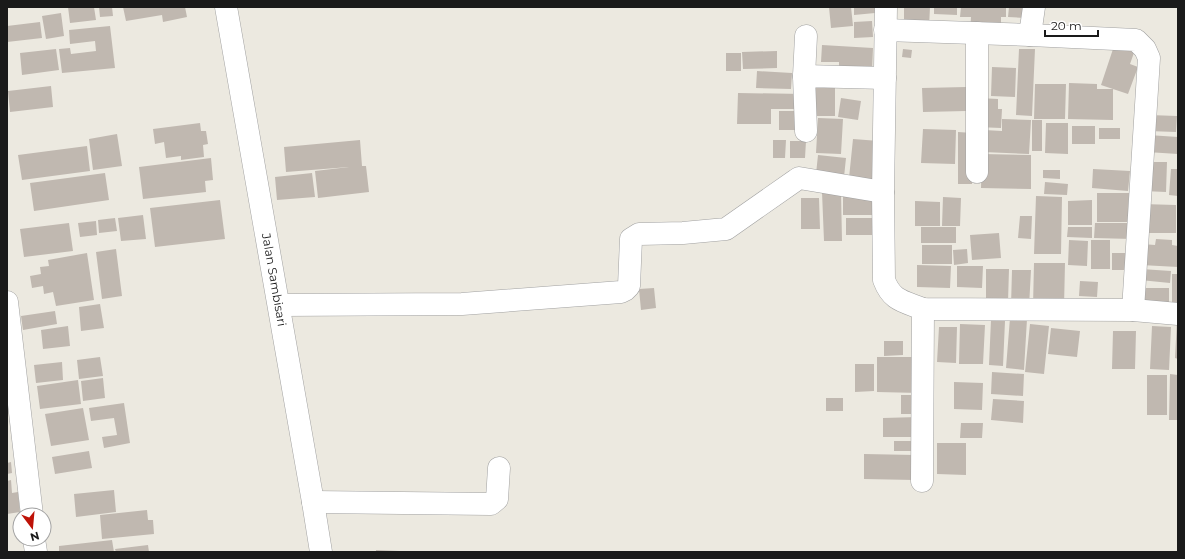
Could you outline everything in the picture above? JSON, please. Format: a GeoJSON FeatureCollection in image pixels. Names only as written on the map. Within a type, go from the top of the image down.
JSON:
{"type":"FeatureCollection","features":[{"type":"Feature","properties":{"kind":"street","name":"Jalan Sambisari"},"geometry":{"type":"LineString","coordinates":[[226,7],[321,552]]}},
{"type":"Feature","properties":{"kind":"street"},"geometry":{"type":"LineString","coordinates":[[886,7],[883,192],[884,280],[888,290],[895,298],[923,309],[1133,310],[1178,314]]}},
{"type":"Feature","properties":{"kind":"street"},"geometry":{"type":"LineString","coordinates":[[1030,35],[1034,7]]}},
{"type":"Feature","properties":{"kind":"street"},"geometry":{"type":"LineString","coordinates":[[885,30],[1136,40],[1145,49],[1148,58],[1133,310]]}},
{"type":"Feature","properties":{"kind":"street"},"geometry":{"type":"LineString","coordinates":[[976,33],[977,172]]}},
{"type":"Feature","properties":{"kind":"street"},"geometry":{"type":"LineString","coordinates":[[806,36],[804,76],[806,131]]}},
{"type":"Feature","properties":{"kind":"street"},"geometry":{"type":"LineString","coordinates":[[804,76],[885,78]]}},
{"type":"Feature","properties":{"kind":"street"},"geometry":{"type":"LineString","coordinates":[[279,305],[462,304],[620,292],[626,290],[629,286],[630,242],[634,236],[639,234],[684,233],[726,229],[799,178],[883,192]]}},
{"type":"Feature","properties":{"kind":"street"},"geometry":{"type":"LineString","coordinates":[[7,302],[31,507]]}},
{"type":"Feature","properties":{"kind":"street"},"geometry":{"type":"LineString","coordinates":[[922,481],[923,309]]}},
{"type":"Feature","properties":{"kind":"street"},"geometry":{"type":"LineString","coordinates":[[313,502],[491,504],[497,499],[499,468]]}},
{"type":"Feature","properties":{"kind":"building"},"geometry":{"type":"Polygon","coordinates":[[[68,7],[94,7],[96,20],[70,23],[68,7]]]}},
{"type":"Feature","properties":{"kind":"building"},"geometry":{"type":"Polygon","coordinates":[[[99,7],[112,7],[113,16],[100,17],[99,7]]]}},
{"type":"Feature","properties":{"kind":"building"},"geometry":{"type":"Polygon","coordinates":[[[123,7],[185,7],[187,17],[163,22],[162,15],[126,21],[123,7]]]}},
{"type":"Feature","properties":{"kind":"building"},"geometry":{"type":"Polygon","coordinates":[[[829,7],[851,7],[853,26],[831,28],[829,7]]]}},
{"type":"Feature","properties":{"kind":"building"},"geometry":{"type":"Polygon","coordinates":[[[854,7],[875,7],[875,13],[854,15],[854,7]]]}},
{"type":"Feature","properties":{"kind":"building"},"geometry":{"type":"Polygon","coordinates":[[[904,7],[930,7],[929,27],[904,26],[904,7]]]}},
{"type":"Feature","properties":{"kind":"building"},"geometry":{"type":"Polygon","coordinates":[[[934,7],[957,7],[957,15],[934,14],[934,7]]]}},
{"type":"Feature","properties":{"kind":"building"},"geometry":{"type":"Polygon","coordinates":[[[961,7],[1006,7],[1006,17],[1001,17],[1001,33],[970,33],[971,17],[960,17],[961,7]]]}},
{"type":"Feature","properties":{"kind":"building"},"geometry":{"type":"Polygon","coordinates":[[[1009,7],[1026,7],[1025,18],[1008,17],[1009,7]]]}},
{"type":"Feature","properties":{"kind":"building"},"geometry":{"type":"Polygon","coordinates":[[[61,13],[64,36],[46,39],[42,16],[61,13]]]}},
{"type":"Feature","properties":{"kind":"building"},"geometry":{"type":"Polygon","coordinates":[[[872,21],[873,37],[854,38],[854,22],[872,21]]]}},
{"type":"Feature","properties":{"kind":"building"},"geometry":{"type":"Polygon","coordinates":[[[40,22],[42,38],[7,42],[7,26],[40,22]]]}},
{"type":"Feature","properties":{"kind":"building"},"geometry":{"type":"Polygon","coordinates":[[[110,26],[115,68],[62,73],[59,49],[70,48],[71,54],[96,51],[95,41],[70,44],[69,30],[110,26]]]}},
{"type":"Feature","properties":{"kind":"building"},"geometry":{"type":"Polygon","coordinates":[[[1116,40],[1136,47],[1130,64],[1138,67],[1128,94],[1101,85],[1116,40]]]}},
{"type":"Feature","properties":{"kind":"building"},"geometry":{"type":"Polygon","coordinates":[[[822,45],[873,48],[872,71],[839,69],[839,62],[821,62],[822,45]]]}},
{"type":"Feature","properties":{"kind":"building"},"geometry":{"type":"Polygon","coordinates":[[[56,49],[59,70],[22,75],[20,53],[56,49]]]}},
{"type":"Feature","properties":{"kind":"building"},"geometry":{"type":"Polygon","coordinates":[[[903,49],[912,50],[911,58],[902,57],[903,49]]]}},
{"type":"Feature","properties":{"kind":"building"},"geometry":{"type":"Polygon","coordinates":[[[1019,49],[1035,49],[1032,116],[1016,115],[1019,49]]]}},
{"type":"Feature","properties":{"kind":"building"},"geometry":{"type":"Polygon","coordinates":[[[777,51],[777,68],[743,69],[742,52],[777,51]]]}},
{"type":"Feature","properties":{"kind":"building"},"geometry":{"type":"Polygon","coordinates":[[[726,53],[741,53],[741,71],[726,71],[726,53]]]}},
{"type":"Feature","properties":{"kind":"building"},"geometry":{"type":"Polygon","coordinates":[[[992,67],[1016,68],[1015,97],[991,96],[992,67]]]}},
{"type":"Feature","properties":{"kind":"building"},"geometry":{"type":"Polygon","coordinates":[[[757,71],[792,73],[791,89],[756,88],[757,71]]]}},
{"type":"Feature","properties":{"kind":"building"},"geometry":{"type":"Polygon","coordinates":[[[1069,83],[1097,84],[1097,89],[1113,89],[1113,120],[1068,119],[1069,83]]]}},
{"type":"Feature","properties":{"kind":"building"},"geometry":{"type":"Polygon","coordinates":[[[1035,84],[1066,84],[1065,119],[1034,119],[1035,84]]]}},
{"type":"Feature","properties":{"kind":"building"},"geometry":{"type":"Polygon","coordinates":[[[51,86],[53,107],[10,112],[8,91],[51,86]]]}},
{"type":"Feature","properties":{"kind":"building"},"geometry":{"type":"Polygon","coordinates":[[[809,87],[835,87],[835,116],[809,116],[809,87]]]}},
{"type":"Feature","properties":{"kind":"building"},"geometry":{"type":"Polygon","coordinates":[[[966,87],[966,111],[923,112],[922,88],[966,87]]]}},
{"type":"Feature","properties":{"kind":"building"},"geometry":{"type":"Polygon","coordinates":[[[738,93],[803,94],[803,109],[771,109],[771,124],[737,124],[738,93]]]}},
{"type":"Feature","properties":{"kind":"building"},"geometry":{"type":"Polygon","coordinates":[[[841,98],[861,101],[858,120],[838,117],[841,98]]]}},
{"type":"Feature","properties":{"kind":"building"},"geometry":{"type":"Polygon","coordinates":[[[978,98],[998,99],[998,109],[1002,109],[1001,128],[977,127],[978,98]]]}},
{"type":"Feature","properties":{"kind":"building"},"geometry":{"type":"Polygon","coordinates":[[[779,111],[802,111],[803,130],[779,130],[779,111]]]}},
{"type":"Feature","properties":{"kind":"building"},"geometry":{"type":"Polygon","coordinates":[[[1149,115],[1177,116],[1176,132],[1148,131],[1149,115]]]}},
{"type":"Feature","properties":{"kind":"building"},"geometry":{"type":"Polygon","coordinates":[[[818,118],[843,119],[841,154],[816,153],[818,118]]]}},
{"type":"Feature","properties":{"kind":"building"},"geometry":{"type":"Polygon","coordinates":[[[1002,119],[1031,120],[1029,154],[983,152],[984,130],[1002,131],[1002,119]]]}},
{"type":"Feature","properties":{"kind":"building"},"geometry":{"type":"Polygon","coordinates":[[[1032,120],[1042,120],[1042,151],[1032,151],[1032,120]]]}},
{"type":"Feature","properties":{"kind":"building"},"geometry":{"type":"Polygon","coordinates":[[[200,123],[201,131],[206,131],[208,144],[203,145],[204,157],[181,160],[181,156],[166,158],[164,142],[155,144],[153,129],[200,123]]]}},
{"type":"Feature","properties":{"kind":"building"},"geometry":{"type":"Polygon","coordinates":[[[1046,123],[1068,123],[1068,154],[1045,153],[1046,123]]]}},
{"type":"Feature","properties":{"kind":"building"},"geometry":{"type":"Polygon","coordinates":[[[1072,126],[1095,126],[1095,144],[1072,144],[1072,126]]]}},
{"type":"Feature","properties":{"kind":"building"},"geometry":{"type":"Polygon","coordinates":[[[1099,128],[1120,128],[1120,139],[1099,139],[1099,128]]]}},
{"type":"Feature","properties":{"kind":"building"},"geometry":{"type":"Polygon","coordinates":[[[923,129],[956,130],[955,164],[921,163],[923,129]]]}},
{"type":"Feature","properties":{"kind":"building"},"geometry":{"type":"Polygon","coordinates":[[[958,132],[973,133],[972,184],[958,184],[958,132]]]}},
{"type":"Feature","properties":{"kind":"building"},"geometry":{"type":"Polygon","coordinates":[[[117,134],[122,166],[93,170],[89,139],[117,134]]]}},
{"type":"Feature","properties":{"kind":"building"},"geometry":{"type":"Polygon","coordinates":[[[1148,135],[1178,137],[1178,154],[1147,152],[1148,135]]]}},
{"type":"Feature","properties":{"kind":"building"},"geometry":{"type":"Polygon","coordinates":[[[853,139],[879,141],[875,181],[849,178],[853,139]]]}},
{"type":"Feature","properties":{"kind":"building"},"geometry":{"type":"Polygon","coordinates":[[[360,140],[362,166],[366,166],[369,192],[318,198],[315,171],[349,167],[286,172],[284,147],[360,140]]]}},
{"type":"Feature","properties":{"kind":"building"},"geometry":{"type":"Polygon","coordinates":[[[773,140],[786,140],[785,158],[773,158],[773,140]]]}},
{"type":"Feature","properties":{"kind":"building"},"geometry":{"type":"Polygon","coordinates":[[[790,141],[806,141],[805,158],[790,158],[790,141]]]}},
{"type":"Feature","properties":{"kind":"building"},"geometry":{"type":"Polygon","coordinates":[[[87,146],[90,171],[22,180],[18,155],[87,146]]]}},
{"type":"Feature","properties":{"kind":"building"},"geometry":{"type":"Polygon","coordinates":[[[982,154],[1031,155],[1031,189],[981,188],[982,154]]]}},
{"type":"Feature","properties":{"kind":"building"},"geometry":{"type":"Polygon","coordinates":[[[818,155],[846,158],[844,177],[816,174],[818,155]]]}},
{"type":"Feature","properties":{"kind":"building"},"geometry":{"type":"Polygon","coordinates":[[[211,158],[213,180],[205,181],[206,192],[143,199],[139,167],[211,158]]]}},
{"type":"Feature","properties":{"kind":"building"},"geometry":{"type":"Polygon","coordinates":[[[1143,162],[1167,162],[1166,192],[1143,191],[1143,162]]]}},
{"type":"Feature","properties":{"kind":"building"},"geometry":{"type":"Polygon","coordinates":[[[1093,169],[1130,171],[1128,191],[1092,188],[1093,169]]]}},
{"type":"Feature","properties":{"kind":"building"},"geometry":{"type":"Polygon","coordinates":[[[1171,169],[1178,169],[1178,196],[1169,195],[1171,169]]]}},
{"type":"Feature","properties":{"kind":"building"},"geometry":{"type":"Polygon","coordinates":[[[1043,170],[1060,170],[1060,179],[1043,178],[1043,170]]]}},
{"type":"Feature","properties":{"kind":"building"},"geometry":{"type":"Polygon","coordinates":[[[105,173],[109,200],[34,211],[30,183],[105,173]]]}},
{"type":"Feature","properties":{"kind":"building"},"geometry":{"type":"Polygon","coordinates":[[[312,173],[315,197],[277,200],[275,177],[312,173]]]}},
{"type":"Feature","properties":{"kind":"building"},"geometry":{"type":"Polygon","coordinates":[[[1045,182],[1068,184],[1067,195],[1044,194],[1045,182]]]}},
{"type":"Feature","properties":{"kind":"building"},"geometry":{"type":"Polygon","coordinates":[[[822,192],[841,192],[842,241],[824,241],[822,192]]]}},
{"type":"Feature","properties":{"kind":"building"},"geometry":{"type":"Polygon","coordinates":[[[1097,193],[1129,193],[1128,222],[1097,222],[1097,193]]]}},
{"type":"Feature","properties":{"kind":"building"},"geometry":{"type":"Polygon","coordinates":[[[843,195],[879,195],[879,215],[843,215],[843,195]]]}},
{"type":"Feature","properties":{"kind":"building"},"geometry":{"type":"Polygon","coordinates":[[[1036,196],[1062,197],[1061,254],[1034,254],[1036,196]]]}},
{"type":"Feature","properties":{"kind":"building"},"geometry":{"type":"Polygon","coordinates":[[[943,197],[961,198],[960,226],[942,226],[943,197]]]}},
{"type":"Feature","properties":{"kind":"building"},"geometry":{"type":"Polygon","coordinates":[[[801,198],[819,198],[820,229],[801,229],[801,198]]]}},
{"type":"Feature","properties":{"kind":"building"},"geometry":{"type":"Polygon","coordinates":[[[220,200],[225,239],[155,247],[150,208],[220,200]]]}},
{"type":"Feature","properties":{"kind":"building"},"geometry":{"type":"Polygon","coordinates":[[[1092,200],[1092,225],[1068,225],[1068,201],[1092,200]]]}},
{"type":"Feature","properties":{"kind":"building"},"geometry":{"type":"Polygon","coordinates":[[[915,201],[940,202],[940,226],[915,226],[915,201]]]}},
{"type":"Feature","properties":{"kind":"building"},"geometry":{"type":"Polygon","coordinates":[[[1142,204],[1176,205],[1176,233],[1147,233],[1142,204]]]}},
{"type":"Feature","properties":{"kind":"building"},"geometry":{"type":"Polygon","coordinates":[[[143,215],[146,239],[121,241],[118,218],[143,215]]]}},
{"type":"Feature","properties":{"kind":"building"},"geometry":{"type":"Polygon","coordinates":[[[1020,216],[1032,216],[1031,239],[1018,238],[1020,216]]]}},
{"type":"Feature","properties":{"kind":"building"},"geometry":{"type":"Polygon","coordinates":[[[115,218],[117,231],[99,233],[98,220],[115,218]]]}},
{"type":"Feature","properties":{"kind":"building"},"geometry":{"type":"Polygon","coordinates":[[[846,218],[878,218],[878,235],[846,235],[846,218]]]}},
{"type":"Feature","properties":{"kind":"building"},"geometry":{"type":"Polygon","coordinates":[[[96,221],[97,235],[80,237],[78,223],[96,221]]]}},
{"type":"Feature","properties":{"kind":"building"},"geometry":{"type":"Polygon","coordinates":[[[69,223],[73,251],[24,257],[20,229],[69,223]]]}},
{"type":"Feature","properties":{"kind":"building"},"geometry":{"type":"Polygon","coordinates":[[[1095,223],[1133,223],[1132,239],[1094,238],[1095,223]]]}},
{"type":"Feature","properties":{"kind":"building"},"geometry":{"type":"Polygon","coordinates":[[[921,227],[956,227],[956,243],[921,243],[921,227]]]}},
{"type":"Feature","properties":{"kind":"building"},"geometry":{"type":"Polygon","coordinates":[[[1068,227],[1092,227],[1092,238],[1067,237],[1068,227]]]}},
{"type":"Feature","properties":{"kind":"building"},"geometry":{"type":"Polygon","coordinates":[[[999,233],[1001,258],[972,260],[970,235],[999,233]]]}},
{"type":"Feature","properties":{"kind":"building"},"geometry":{"type":"Polygon","coordinates":[[[1156,239],[1172,240],[1172,245],[1178,246],[1178,267],[1141,265],[1142,244],[1155,245],[1156,239]]]}},
{"type":"Feature","properties":{"kind":"building"},"geometry":{"type":"Polygon","coordinates":[[[1069,240],[1088,241],[1087,266],[1068,265],[1069,240]]]}},
{"type":"Feature","properties":{"kind":"building"},"geometry":{"type":"Polygon","coordinates":[[[1091,240],[1110,240],[1110,269],[1091,269],[1091,240]]]}},
{"type":"Feature","properties":{"kind":"building"},"geometry":{"type":"Polygon","coordinates":[[[922,245],[952,245],[952,264],[922,264],[922,245]]]}},
{"type":"Feature","properties":{"kind":"building"},"geometry":{"type":"Polygon","coordinates":[[[116,249],[122,296],[102,299],[96,252],[116,249]]]}},
{"type":"Feature","properties":{"kind":"building"},"geometry":{"type":"Polygon","coordinates":[[[967,249],[968,263],[954,265],[953,250],[967,249]]]}},
{"type":"Feature","properties":{"kind":"building"},"geometry":{"type":"Polygon","coordinates":[[[87,253],[94,300],[56,306],[53,292],[44,294],[43,286],[32,288],[30,276],[41,274],[40,267],[49,266],[48,260],[87,253]]]}},
{"type":"Feature","properties":{"kind":"building"},"geometry":{"type":"Polygon","coordinates":[[[1112,253],[1128,253],[1128,270],[1112,270],[1112,253]]]}},
{"type":"Feature","properties":{"kind":"building"},"geometry":{"type":"Polygon","coordinates":[[[1034,263],[1065,263],[1064,307],[1033,306],[1034,263]]]}},
{"type":"Feature","properties":{"kind":"building"},"geometry":{"type":"Polygon","coordinates":[[[917,265],[951,266],[950,288],[917,287],[917,265]]]}},
{"type":"Feature","properties":{"kind":"building"},"geometry":{"type":"Polygon","coordinates":[[[957,266],[983,266],[982,288],[957,287],[957,266]]]}},
{"type":"Feature","properties":{"kind":"building"},"geometry":{"type":"Polygon","coordinates":[[[986,269],[1009,269],[1008,302],[986,302],[986,269]]]}},
{"type":"Feature","properties":{"kind":"building"},"geometry":{"type":"Polygon","coordinates":[[[1141,269],[1171,271],[1170,283],[1140,280],[1141,269]]]}},
{"type":"Feature","properties":{"kind":"building"},"geometry":{"type":"Polygon","coordinates":[[[1012,270],[1031,270],[1029,307],[1011,306],[1012,270]]]}},
{"type":"Feature","properties":{"kind":"building"},"geometry":{"type":"Polygon","coordinates":[[[1172,274],[1178,274],[1178,308],[1172,308],[1172,274]]]}},
{"type":"Feature","properties":{"kind":"building"},"geometry":{"type":"Polygon","coordinates":[[[1080,281],[1098,282],[1097,297],[1079,296],[1080,281]]]}},
{"type":"Feature","properties":{"kind":"building"},"geometry":{"type":"Polygon","coordinates":[[[654,288],[656,308],[641,310],[639,289],[654,288]]]}},
{"type":"Feature","properties":{"kind":"building"},"geometry":{"type":"Polygon","coordinates":[[[1142,288],[1169,288],[1169,307],[1142,306],[1142,288]]]}},
{"type":"Feature","properties":{"kind":"building"},"geometry":{"type":"Polygon","coordinates":[[[100,304],[104,328],[81,331],[79,307],[100,304]]]}},
{"type":"Feature","properties":{"kind":"building"},"geometry":{"type":"Polygon","coordinates":[[[55,311],[57,324],[23,330],[21,316],[55,311]]]}},
{"type":"Feature","properties":{"kind":"building"},"geometry":{"type":"Polygon","coordinates":[[[1010,318],[1027,319],[1024,370],[1006,368],[1010,318]]]}},
{"type":"Feature","properties":{"kind":"building"},"geometry":{"type":"Polygon","coordinates":[[[991,320],[1005,321],[1003,366],[989,365],[991,320]]]}},
{"type":"Feature","properties":{"kind":"building"},"geometry":{"type":"Polygon","coordinates":[[[1178,320],[1178,359],[1175,358],[1178,320]]]}},
{"type":"Feature","properties":{"kind":"building"},"geometry":{"type":"Polygon","coordinates":[[[960,324],[985,325],[983,364],[959,364],[960,324]]]}},
{"type":"Feature","properties":{"kind":"building"},"geometry":{"type":"Polygon","coordinates":[[[1030,324],[1049,326],[1044,374],[1025,372],[1030,324]]]}},
{"type":"Feature","properties":{"kind":"building"},"geometry":{"type":"Polygon","coordinates":[[[68,326],[70,346],[43,349],[41,330],[68,326]]]}},
{"type":"Feature","properties":{"kind":"building"},"geometry":{"type":"Polygon","coordinates":[[[1152,326],[1171,327],[1169,370],[1150,369],[1152,326]]]}},
{"type":"Feature","properties":{"kind":"building"},"geometry":{"type":"Polygon","coordinates":[[[939,327],[957,327],[956,363],[937,362],[939,327]]]}},
{"type":"Feature","properties":{"kind":"building"},"geometry":{"type":"Polygon","coordinates":[[[1051,328],[1080,331],[1077,357],[1048,354],[1051,328]]]}},
{"type":"Feature","properties":{"kind":"building"},"geometry":{"type":"Polygon","coordinates":[[[1113,331],[1136,331],[1135,369],[1112,369],[1113,331]]]}},
{"type":"Feature","properties":{"kind":"building"},"geometry":{"type":"Polygon","coordinates":[[[884,341],[903,341],[903,355],[884,356],[884,341]]]}},
{"type":"Feature","properties":{"kind":"building"},"geometry":{"type":"Polygon","coordinates":[[[100,357],[103,376],[79,379],[77,360],[100,357]]]}},
{"type":"Feature","properties":{"kind":"building"},"geometry":{"type":"Polygon","coordinates":[[[877,357],[920,357],[920,393],[877,392],[877,357]]]}},
{"type":"Feature","properties":{"kind":"building"},"geometry":{"type":"Polygon","coordinates":[[[62,362],[63,380],[36,383],[34,365],[62,362]]]}},
{"type":"Feature","properties":{"kind":"building"},"geometry":{"type":"Polygon","coordinates":[[[855,364],[874,364],[874,391],[855,392],[855,364]]]}},
{"type":"Feature","properties":{"kind":"building"},"geometry":{"type":"Polygon","coordinates":[[[992,372],[1024,374],[1023,396],[991,394],[992,372]]]}},
{"type":"Feature","properties":{"kind":"building"},"geometry":{"type":"Polygon","coordinates":[[[1170,374],[1178,375],[1178,420],[1169,420],[1170,374]]]}},
{"type":"Feature","properties":{"kind":"building"},"geometry":{"type":"Polygon","coordinates":[[[1147,375],[1167,375],[1167,415],[1147,415],[1147,375]]]}},
{"type":"Feature","properties":{"kind":"building"},"geometry":{"type":"Polygon","coordinates":[[[103,378],[105,398],[83,401],[81,381],[103,378]]]}},
{"type":"Feature","properties":{"kind":"building"},"geometry":{"type":"Polygon","coordinates":[[[78,380],[81,404],[40,409],[37,386],[78,380]]]}},
{"type":"Feature","properties":{"kind":"building"},"geometry":{"type":"Polygon","coordinates":[[[954,382],[983,383],[982,410],[954,409],[954,382]]]}},
{"type":"Feature","properties":{"kind":"building"},"geometry":{"type":"Polygon","coordinates":[[[901,395],[920,395],[920,414],[901,414],[901,395]]]}},
{"type":"Feature","properties":{"kind":"building"},"geometry":{"type":"Polygon","coordinates":[[[826,398],[843,398],[843,411],[826,411],[826,398]]]}},
{"type":"Feature","properties":{"kind":"building"},"geometry":{"type":"Polygon","coordinates":[[[993,399],[1024,401],[1023,423],[991,420],[993,399]]]}},
{"type":"Feature","properties":{"kind":"building"},"geometry":{"type":"Polygon","coordinates":[[[124,403],[130,443],[104,448],[102,437],[117,435],[114,418],[91,421],[89,408],[124,403]]]}},
{"type":"Feature","properties":{"kind":"building"},"geometry":{"type":"Polygon","coordinates":[[[83,408],[89,440],[51,446],[45,414],[83,408]]]}},
{"type":"Feature","properties":{"kind":"building"},"geometry":{"type":"Polygon","coordinates":[[[918,417],[919,437],[883,437],[883,418],[918,417]]]}},
{"type":"Feature","properties":{"kind":"building"},"geometry":{"type":"Polygon","coordinates":[[[961,423],[983,423],[982,438],[960,438],[961,423]]]}},
{"type":"Feature","properties":{"kind":"building"},"geometry":{"type":"Polygon","coordinates":[[[894,441],[916,441],[916,451],[894,451],[894,441]]]}},
{"type":"Feature","properties":{"kind":"building"},"geometry":{"type":"Polygon","coordinates":[[[937,443],[966,443],[966,475],[937,474],[937,443]]]}},
{"type":"Feature","properties":{"kind":"building"},"geometry":{"type":"Polygon","coordinates":[[[89,451],[92,468],[55,474],[52,457],[89,451]]]}},
{"type":"Feature","properties":{"kind":"building"},"geometry":{"type":"Polygon","coordinates":[[[864,454],[915,455],[914,480],[864,479],[864,454]]]}},
{"type":"Feature","properties":{"kind":"building"},"geometry":{"type":"Polygon","coordinates":[[[11,462],[12,473],[7,474],[7,463],[11,462]]]}},
{"type":"Feature","properties":{"kind":"building"},"geometry":{"type":"Polygon","coordinates":[[[11,480],[12,493],[18,492],[20,507],[12,507],[12,513],[7,514],[7,481],[11,480]]]}},
{"type":"Feature","properties":{"kind":"building"},"geometry":{"type":"Polygon","coordinates":[[[114,490],[116,512],[76,517],[74,494],[114,490]]]}},
{"type":"Feature","properties":{"kind":"building"},"geometry":{"type":"Polygon","coordinates":[[[147,510],[148,520],[153,520],[154,534],[102,539],[100,515],[147,510]]]}},
{"type":"Feature","properties":{"kind":"building"},"geometry":{"type":"Polygon","coordinates":[[[112,540],[114,552],[59,552],[59,546],[112,540]]]}},
{"type":"Feature","properties":{"kind":"building"},"geometry":{"type":"Polygon","coordinates":[[[148,545],[149,552],[116,552],[115,549],[148,545]]]}},
{"type":"Feature","properties":{"kind":"building"},"geometry":{"type":"Polygon","coordinates":[[[376,550],[400,551],[400,552],[376,552],[376,550]]]}}]}
